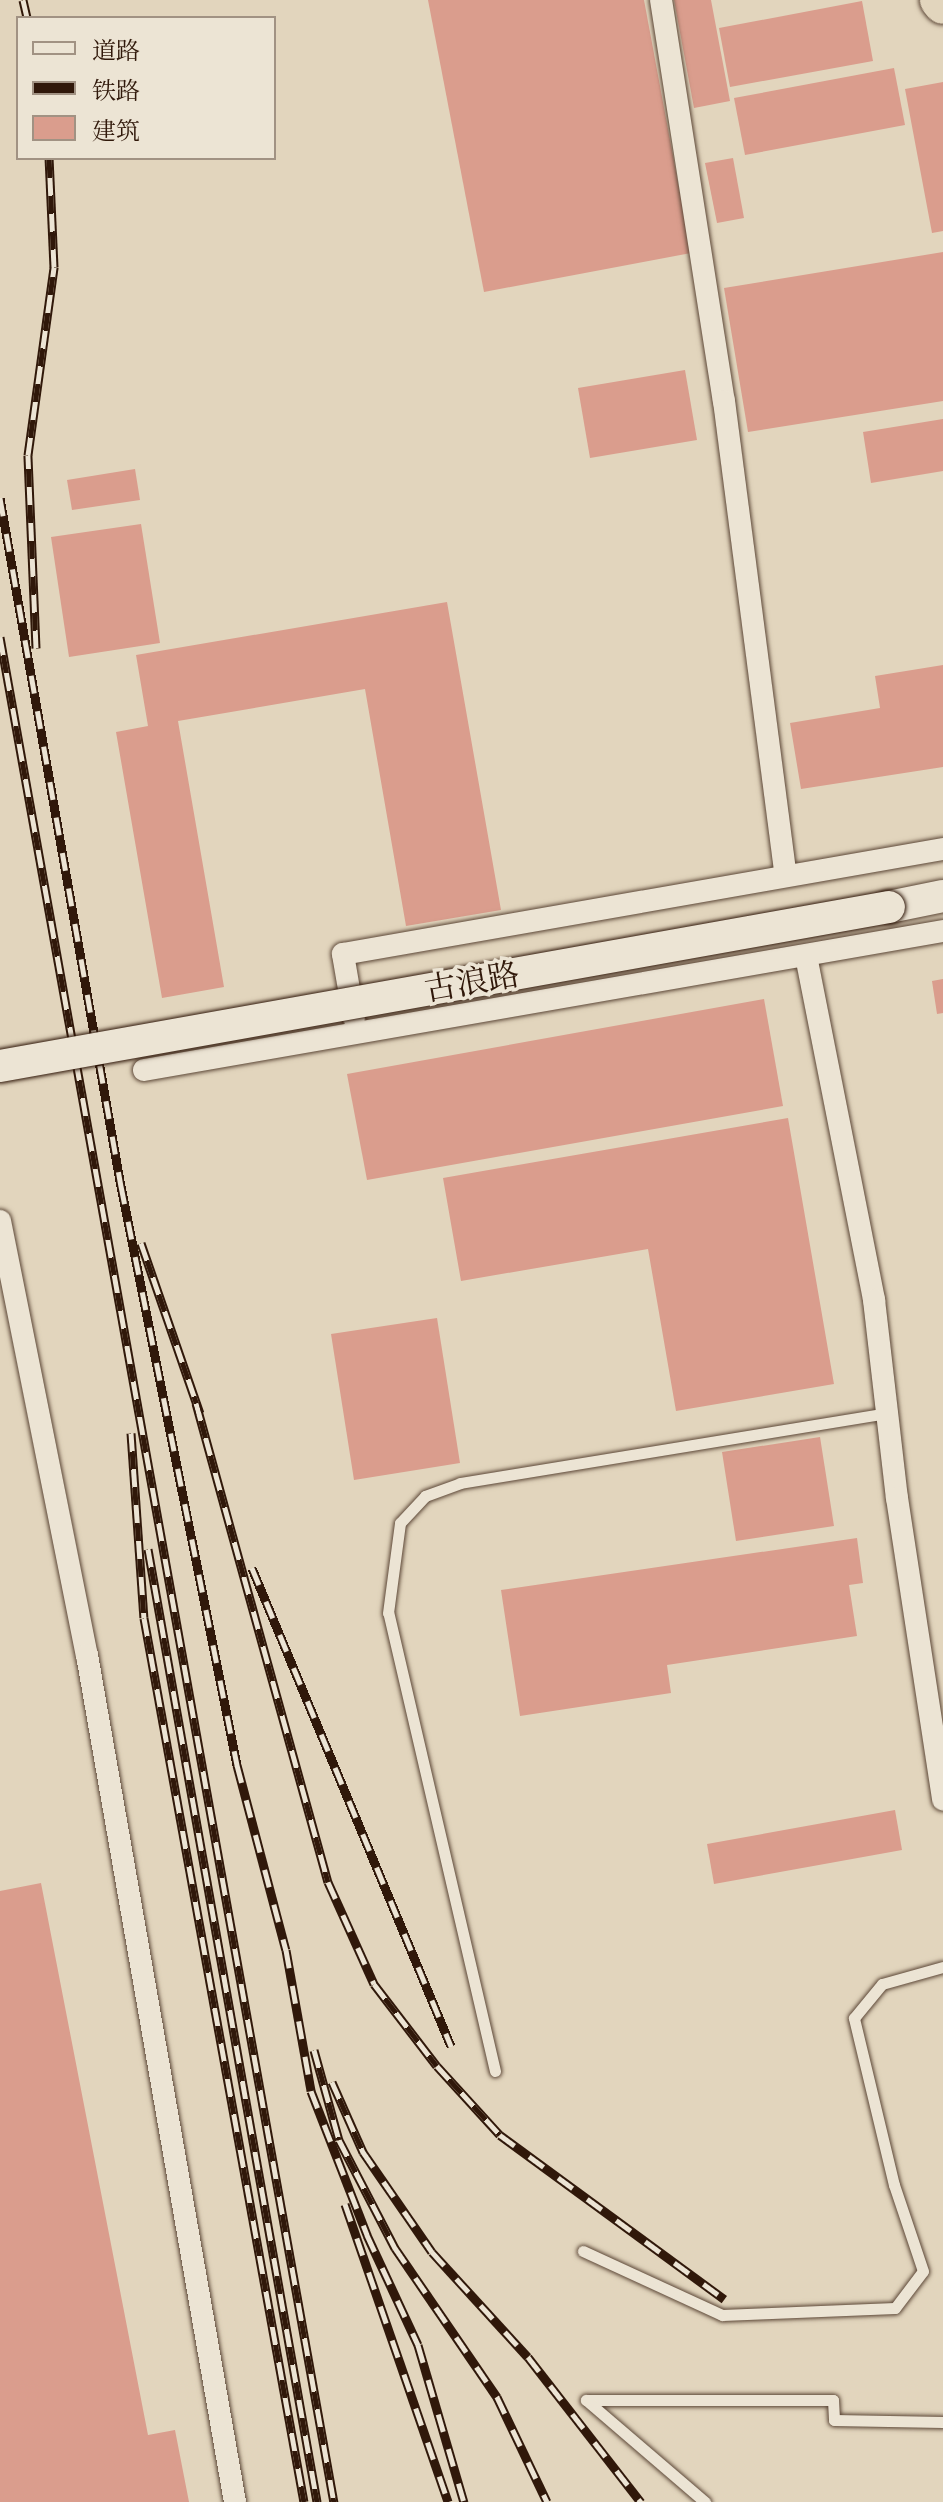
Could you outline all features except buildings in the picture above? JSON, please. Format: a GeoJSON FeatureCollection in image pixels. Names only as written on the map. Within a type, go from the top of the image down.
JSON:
{"type":"FeatureCollection","features":[{"type":"Feature","properties":{"kind":"highway"},"geometry":{"type":"LineString","coordinates":[[939,0],[943,5]]}},
{"type":"Feature","properties":{"kind":"main road","name":"古浪路"},"geometry":{"type":"LineString","coordinates":[[0,1066],[943,896]]}},
{"type":"Feature","properties":{"kind":"street"},"geometry":{"type":"LineString","coordinates":[[661,0],[724,401],[785,873]]}},
{"type":"Feature","properties":{"kind":"street"},"geometry":{"type":"LineString","coordinates":[[357,1035],[343,954],[785,873],[943,849]]}},
{"type":"Feature","properties":{"kind":"street"},"geometry":{"type":"LineString","coordinates":[[144,1070],[943,931]]}},
{"type":"Feature","properties":{"kind":"street"},"geometry":{"type":"LineString","coordinates":[[806,956],[874,1300],[887,1413],[943,1800]]}},
{"type":"Feature","properties":{"kind":"street"},"geometry":{"type":"LineString","coordinates":[[0,1221],[87,1655],[235,2502]]}},
{"type":"Feature","properties":{"kind":"lane"},"geometry":{"type":"LineString","coordinates":[[495,2071],[388,1613],[400,1523],[425,1496],[460,1483],[887,1413]]}},
{"type":"Feature","properties":{"kind":"lane"},"geometry":{"type":"LineString","coordinates":[[583,2251],[722,2315],[895,2308],[923,2271],[894,2185],[854,2018],[882,1984],[943,1967]]}},
{"type":"Feature","properties":{"kind":"lane"},"geometry":{"type":"LineString","coordinates":[[705,2502],[586,2400],[833,2400],[834,2420],[943,2422]]}},
{"type":"Feature","properties":{"kind":"railway"},"geometry":{"type":"LineString","coordinates":[[23,0],[27,16]]}},
{"type":"Feature","properties":{"kind":"railway"},"geometry":{"type":"LineString","coordinates":[[36,648],[28,455],[54,267],[49,160]]}},
{"type":"Feature","properties":{"kind":"railway"},"geometry":{"type":"LineString","coordinates":[[0,498],[121,1186],[237,1765],[286,1950],[311,2091],[367,2235],[418,2345],[464,2502]]}},
{"type":"Feature","properties":{"kind":"railway"},"geometry":{"type":"LineString","coordinates":[[0,637],[334,2502]]}},
{"type":"Feature","properties":{"kind":"railway"},"geometry":{"type":"LineString","coordinates":[[141,1243],[200,1413]]}},
{"type":"Feature","properties":{"kind":"railway"},"geometry":{"type":"LineString","coordinates":[[196,1403],[328,1882],[374,1984],[437,2066],[500,2135],[724,2299]]}},
{"type":"Feature","properties":{"kind":"railway"},"geometry":{"type":"LineString","coordinates":[[131,1433],[144,1618],[304,2502]]}},
{"type":"Feature","properties":{"kind":"railway"},"geometry":{"type":"LineString","coordinates":[[148,1549],[317,2502]]}},
{"type":"Feature","properties":{"kind":"railway"},"geometry":{"type":"LineString","coordinates":[[252,1568],[451,2046]]}},
{"type":"Feature","properties":{"kind":"railway"},"geometry":{"type":"LineString","coordinates":[[314,2050],[339,2140],[395,2248],[497,2397],[547,2502]]}},
{"type":"Feature","properties":{"kind":"railway"},"geometry":{"type":"LineString","coordinates":[[332,2082],[363,2152],[432,2252],[528,2357],[641,2502]]}},
{"type":"Feature","properties":{"kind":"railway"},"geometry":{"type":"LineString","coordinates":[[345,2204],[448,2502]]}}]}
